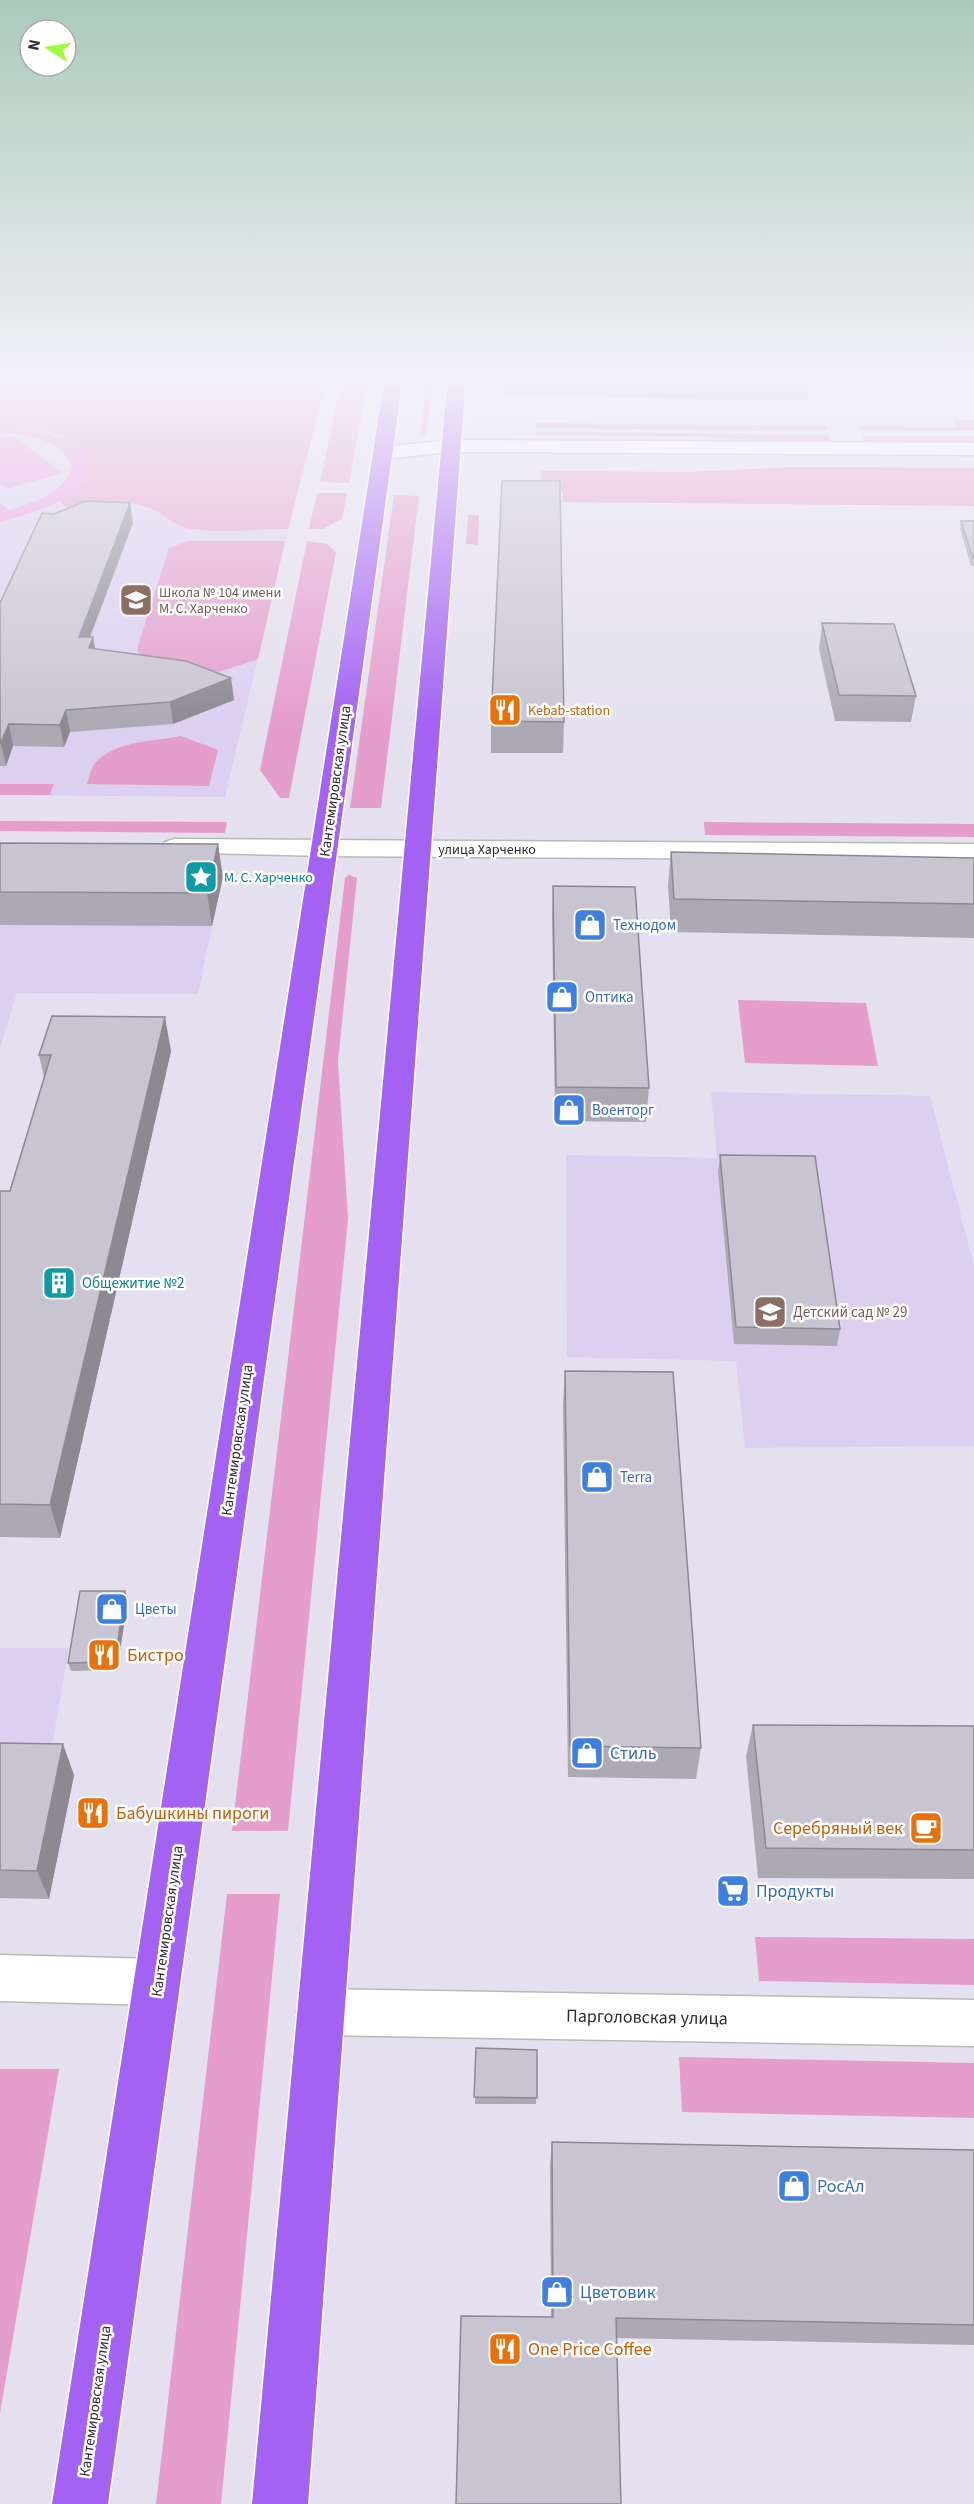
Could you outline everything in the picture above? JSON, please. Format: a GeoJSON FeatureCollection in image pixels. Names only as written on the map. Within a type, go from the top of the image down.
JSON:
{"type":"FeatureCollection","features":[{"type":"Feature","properties":{"kind":"main road","name":"Кантемировская улица"},"geometry":{"type":"LineString","coordinates":[[80,2504],[377,493]]}},
{"type":"Feature","properties":{"kind":"main road"},"geometry":{"type":"LineString","coordinates":[[280,2504],[447,493]]}},
{"type":"Feature","properties":{"kind":"street","name":"улица Харченко"},"geometry":{"type":"LineString","coordinates":[[150,847],[974,852]]}},
{"type":"Feature","properties":{"kind":"street"},"geometry":{"type":"LineString","coordinates":[[0,1978],[158,1982]]}},
{"type":"Feature","properties":{"kind":"street","name":"Парголовская улица"},"geometry":{"type":"LineString","coordinates":[[321,2012],[974,2023]]}},
{"type":"Feature","properties":{"kind":"shaded area","name":"Школа № 104 имени М. С. Харченко"},"geometry":{"type":"Polygon","coordinates":[[[0,493],[256,493],[294,506],[225,797],[0,795],[0,493]]]}},
{"type":"Feature","properties":{"kind":"shaded area"},"geometry":{"type":"Polygon","coordinates":[[[51,493],[72,493],[38,510],[0,522],[0,503],[9,510],[51,493]]]}},
{"type":"Feature","properties":{"kind":"shaded area"},"geometry":{"type":"Polygon","coordinates":[[[73,493],[297,493],[288,529],[228,531],[186,528],[142,505],[120,502],[66,508],[59,501],[73,493]]]}},
{"type":"Feature","properties":{"kind":"shaded area"},"geometry":{"type":"Polygon","coordinates":[[[317,493],[347,493],[342,519],[323,529],[309,529],[317,493]]]}},
{"type":"Feature","properties":{"kind":"shaded area"},"geometry":{"type":"Polygon","coordinates":[[[563,493],[974,493],[974,506],[563,502],[563,493]]]}},
{"type":"Feature","properties":{"kind":"shaded area"},"geometry":{"type":"Polygon","coordinates":[[[394,495],[419,496],[381,808],[350,808],[394,495]]]}},
{"type":"Feature","properties":{"kind":"shaded area"},"geometry":{"type":"Polygon","coordinates":[[[468,515],[479,515],[478,545],[466,544],[468,515]]]}},
{"type":"Feature","properties":{"kind":"shaded area"},"geometry":{"type":"Polygon","coordinates":[[[188,541],[285,541],[258,659],[219,672],[149,659],[140,655],[137,649],[169,548],[188,541]]]}},
{"type":"Feature","properties":{"kind":"shaded area"},"geometry":{"type":"Polygon","coordinates":[[[307,541],[327,544],[336,552],[289,798],[280,798],[260,770],[307,541]]]}},
{"type":"Feature","properties":{"kind":"shaded area"},"geometry":{"type":"Polygon","coordinates":[[[181,736],[218,750],[209,786],[87,784],[94,764],[114,750],[136,743],[181,736]]]}},
{"type":"Feature","properties":{"kind":"shaded area"},"geometry":{"type":"Polygon","coordinates":[[[0,784],[54,784],[50,795],[0,795],[0,784]]]}},
{"type":"Feature","properties":{"kind":"shaded area"},"geometry":{"type":"Polygon","coordinates":[[[0,821],[227,822],[225,833],[0,831],[0,821]]]}},
{"type":"Feature","properties":{"kind":"shaded area"},"geometry":{"type":"Polygon","coordinates":[[[704,822],[974,824],[974,837],[705,835],[704,822]]]}},
{"type":"Feature","properties":{"kind":"shaded area"},"geometry":{"type":"Polygon","coordinates":[[[349,875],[357,878],[338,1061],[348,1219],[288,1831],[232,1831],[345,878],[349,875]]]}},
{"type":"Feature","properties":{"kind":"shaded area"},"geometry":{"type":"Polygon","coordinates":[[[0,876],[214,916],[198,994],[17,993],[0,1047],[0,876]]]}},
{"type":"Feature","properties":{"kind":"shaded area"},"geometry":{"type":"Polygon","coordinates":[[[738,1000],[866,1003],[878,1066],[745,1063],[738,1000]]]}},
{"type":"Feature","properties":{"kind":"shaded area","name":"Детский сад № 29"},"geometry":{"type":"Polygon","coordinates":[[[711,1092],[930,1096],[974,1266],[974,1446],[745,1448],[736,1361],[567,1357],[566,1155],[717,1158],[711,1092]]]}},
{"type":"Feature","properties":{"kind":"shaded area"},"geometry":{"type":"Polygon","coordinates":[[[0,1648],[69,1648],[47,1774],[70,1794],[49,1899],[0,1898],[0,1648]]]}},
{"type":"Feature","properties":{"kind":"shaded area"},"geometry":{"type":"Polygon","coordinates":[[[227,1894],[280,1894],[221,2504],[156,2504],[227,1894]]]}},
{"type":"Feature","properties":{"kind":"shaded area"},"geometry":{"type":"Polygon","coordinates":[[[755,1937],[974,1939],[974,1985],[759,1981],[755,1937]]]}},
{"type":"Feature","properties":{"kind":"shaded area"},"geometry":{"type":"Polygon","coordinates":[[[679,2057],[974,2063],[974,2118],[682,2112],[679,2057]]]}},
{"type":"Feature","properties":{"kind":"shaded area"},"geometry":{"type":"Polygon","coordinates":[[[0,2069],[59,2069],[0,2413],[0,2069]]]}},
{"type":"Feature","properties":{"kind":"building"},"geometry":{"type":"Polygon","coordinates":[[[501,493],[560,493],[564,722],[491,721],[501,493]]]}},
{"type":"Feature","properties":{"kind":"building"},"geometry":{"type":"Polygon","coordinates":[[[86,501],[130,503],[79,637],[93,637],[89,648],[186,661],[231,678],[170,702],[66,710],[60,725],[9,724],[0,744],[0,603],[42,513],[54,514],[86,501]]]}},
{"type":"Feature","properties":{"kind":"building"},"geometry":{"type":"Polygon","coordinates":[[[961,521],[974,521],[974,558],[973,558],[961,521]]]}},
{"type":"Feature","properties":{"kind":"building"},"geometry":{"type":"Polygon","coordinates":[[[822,623],[894,624],[916,696],[839,695],[822,623]]]}},
{"type":"Feature","properties":{"kind":"building"},"geometry":{"type":"Polygon","coordinates":[[[0,843],[218,844],[207,893],[0,892],[0,843]]]}},
{"type":"Feature","properties":{"kind":"building"},"geometry":{"type":"Polygon","coordinates":[[[671,852],[974,858],[974,904],[674,899],[671,852]]]}},
{"type":"Feature","properties":{"kind":"building"},"geometry":{"type":"Polygon","coordinates":[[[553,886],[635,887],[649,1088],[556,1087],[553,886]]]}},
{"type":"Feature","properties":{"kind":"building","name":"Общежитие №2"},"geometry":{"type":"Polygon","coordinates":[[[52,1016],[165,1017],[50,1505],[0,1504],[0,1191],[10,1191],[51,1055],[39,1055],[52,1016]]]}},
{"type":"Feature","properties":{"kind":"building"},"geometry":{"type":"Polygon","coordinates":[[[720,1155],[815,1156],[840,1329],[736,1327],[720,1155]]]}},
{"type":"Feature","properties":{"kind":"building"},"geometry":{"type":"Polygon","coordinates":[[[565,1371],[673,1372],[701,1748],[570,1746],[565,1371]]]}},
{"type":"Feature","properties":{"kind":"building"},"geometry":{"type":"Polygon","coordinates":[[[80,1591],[125,1591],[115,1662],[68,1663],[80,1591]]]}},
{"type":"Feature","properties":{"kind":"building"},"geometry":{"type":"Polygon","coordinates":[[[753,1725],[974,1726],[974,1850],[766,1848],[753,1725]]]}},
{"type":"Feature","properties":{"kind":"building"},"geometry":{"type":"Polygon","coordinates":[[[0,1743],[63,1744],[37,1871],[0,1870],[0,1743]]]}},
{"type":"Feature","properties":{"kind":"building"},"geometry":{"type":"Polygon","coordinates":[[[476,2048],[537,2050],[537,2098],[474,2097],[476,2048]]]}},
{"type":"Feature","properties":{"kind":"building"},"geometry":{"type":"Polygon","coordinates":[[[552,2142],[974,2150],[974,2325],[616,2318],[621,2504],[456,2504],[461,2316],[553,2317],[552,2142]]]}},
{"type":"Feature","properties":{"kind":"place","name":"Школа № 104 имени М. С. Харченко"},"geometry":{"type":"Point","coordinates":[136,600]}},
{"type":"Feature","properties":{"kind":"place","name":"Kebab-station"},"geometry":{"type":"Point","coordinates":[505,710]}},
{"type":"Feature","properties":{"kind":"place","name":"М. С. Харченко"},"geometry":{"type":"Point","coordinates":[201,877]}},
{"type":"Feature","properties":{"kind":"place","name":"Технодом"},"geometry":{"type":"Point","coordinates":[590,925]}},
{"type":"Feature","properties":{"kind":"place","name":"Оптика"},"geometry":{"type":"Point","coordinates":[562,997]}},
{"type":"Feature","properties":{"kind":"place","name":"Военторг"},"geometry":{"type":"Point","coordinates":[569,1110]}},
{"type":"Feature","properties":{"kind":"place","name":"Общежитие №2"},"geometry":{"type":"Point","coordinates":[59,1283]}},
{"type":"Feature","properties":{"kind":"place","name":"Детский сад № 29"},"geometry":{"type":"Point","coordinates":[770,1312]}},
{"type":"Feature","properties":{"kind":"place","name":"Terra"},"geometry":{"type":"Point","coordinates":[597,1477]}},
{"type":"Feature","properties":{"kind":"place","name":"Цветы"},"geometry":{"type":"Point","coordinates":[112,1609]}},
{"type":"Feature","properties":{"kind":"place","name":"Бистро"},"geometry":{"type":"Point","coordinates":[104,1655]}},
{"type":"Feature","properties":{"kind":"place","name":"Стиль"},"geometry":{"type":"Point","coordinates":[587,1753]}},
{"type":"Feature","properties":{"kind":"place","name":"Бабушкины пироги"},"geometry":{"type":"Point","coordinates":[93,1813]}},
{"type":"Feature","properties":{"kind":"place","name":"Серебряный век"},"geometry":{"type":"Point","coordinates":[926,1828]}},
{"type":"Feature","properties":{"kind":"place","name":"Продукты"},"geometry":{"type":"Point","coordinates":[733,1891]}},
{"type":"Feature","properties":{"kind":"place","name":"РосАл"},"geometry":{"type":"Point","coordinates":[794,2186]}},
{"type":"Feature","properties":{"kind":"place","name":"Цветовик"},"geometry":{"type":"Point","coordinates":[557,2292]}},
{"type":"Feature","properties":{"kind":"place","name":"One Price Coffee"},"geometry":{"type":"Point","coordinates":[505,2349]}}]}
